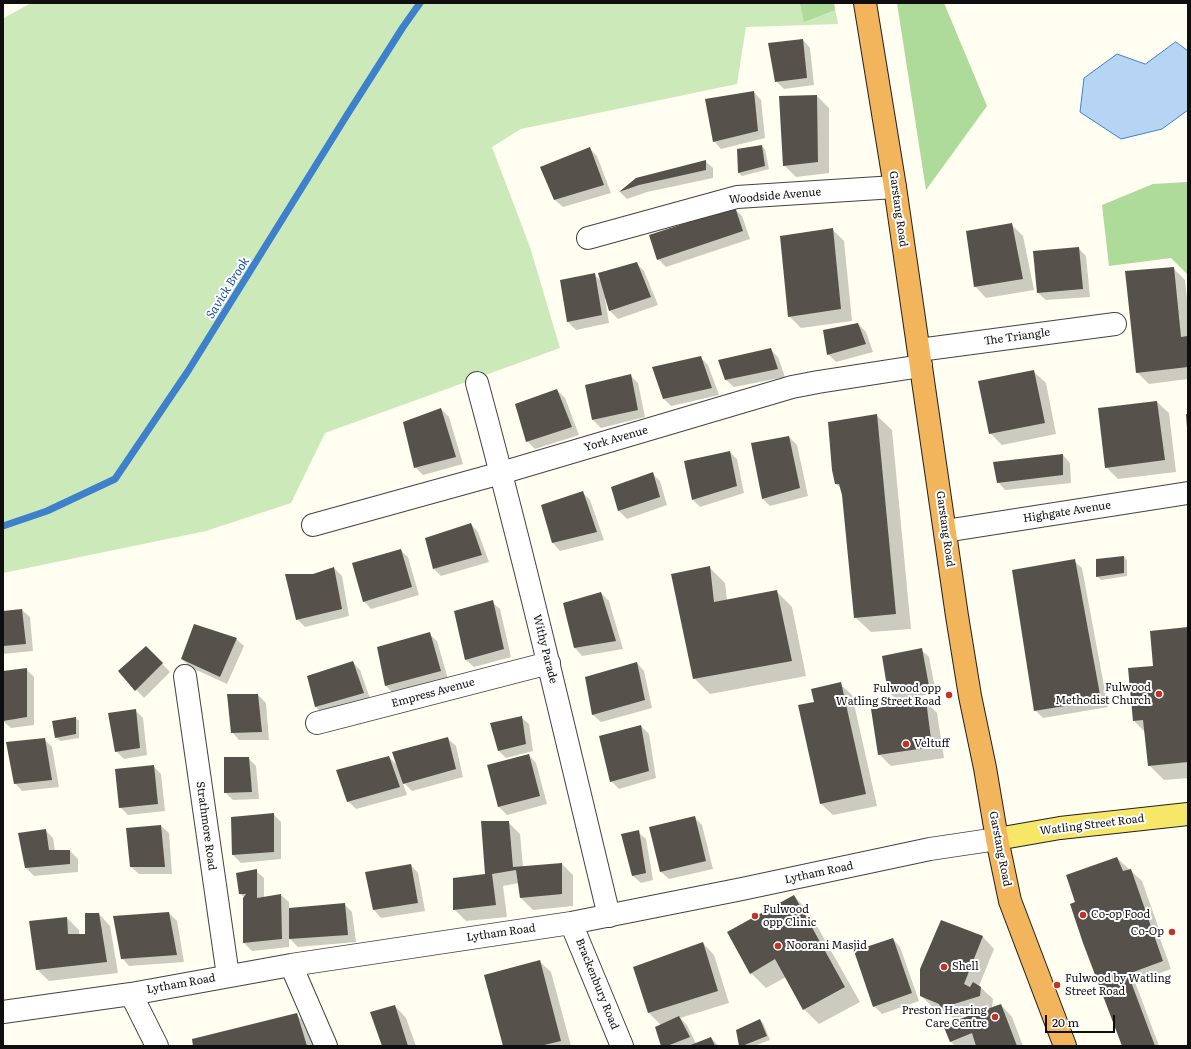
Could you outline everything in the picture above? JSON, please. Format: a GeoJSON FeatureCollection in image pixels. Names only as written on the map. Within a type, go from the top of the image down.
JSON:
{"type":"FeatureCollection","features":[{"type":"Feature","properties":{"kind":"highway","name":"Garstang Road"},"geometry":{"type":"LineString","coordinates":[[865,3],[895,186],[968,688],[985,768],[996,839],[1010,901],[1065,1046]]}},
{"type":"Feature","properties":{"kind":"main road","name":"Watling Street Road"},"geometry":{"type":"LineString","coordinates":[[996,839],[1060,828],[1188,814]]}},
{"type":"Feature","properties":{"kind":"street","name":"Woodside Avenue"},"geometry":{"type":"LineString","coordinates":[[588,238],[738,198],[895,186]]}},
{"type":"Feature","properties":{"kind":"street","name":"The Triangle"},"geometry":{"type":"LineString","coordinates":[[920,358],[1115,324]]}},
{"type":"Feature","properties":{"kind":"street","name":"York Avenue"},"geometry":{"type":"LineString","coordinates":[[313,525],[501,473],[792,387],[920,358]]}},
{"type":"Feature","properties":{"kind":"street","name":"Withy Parade"},"geometry":{"type":"LineString","coordinates":[[477,383],[501,473],[609,916]]}},
{"type":"Feature","properties":{"kind":"street","name":"Highgate Avenue"},"geometry":{"type":"LineString","coordinates":[[945,531],[1188,493]]}},
{"type":"Feature","properties":{"kind":"street","name":"Empress Avenue"},"geometry":{"type":"LineString","coordinates":[[317,723],[548,663]]}},
{"type":"Feature","properties":{"kind":"street","name":"Strathmore Road"},"geometry":{"type":"LineString","coordinates":[[185,676],[228,976]]}},
{"type":"Feature","properties":{"kind":"street","name":"Lytham Road"},"geometry":{"type":"LineString","coordinates":[[4,1007],[131,994],[291,965],[571,923],[930,849],[996,839]]}},
{"type":"Feature","properties":{"kind":"street","name":"Brackenbury Road"},"geometry":{"type":"LineString","coordinates":[[571,923],[622,1046]]}},
{"type":"Feature","properties":{"kind":"street"},"geometry":{"type":"LineString","coordinates":[[291,965],[326,1046]]}},
{"type":"Feature","properties":{"kind":"street"},"geometry":{"type":"LineString","coordinates":[[131,994],[157,1046]]}},
{"type":"Feature","properties":{"kind":"green space"},"geometry":{"type":"Polygon","coordinates":[[[31,3],[834,3],[838,24],[746,27],[737,84],[521,129],[492,147],[530,247],[560,348],[325,433],[291,503],[206,531],[3,573],[3,21],[4,18],[31,3]]]}},
{"type":"Feature","properties":{"kind":"green space"},"geometry":{"type":"Polygon","coordinates":[[[800,3],[834,3],[835,10],[804,22],[800,3]]]}},
{"type":"Feature","properties":{"kind":"green space"},"geometry":{"type":"Polygon","coordinates":[[[897,3],[944,3],[987,106],[926,190],[897,3]]]}},
{"type":"Feature","properties":{"kind":"green space"},"geometry":{"type":"Polygon","coordinates":[[[1188,182],[1188,275],[1171,258],[1109,266],[1102,205],[1153,184],[1188,182]]]}},
{"type":"Feature","properties":{"kind":"water"},"geometry":{"type":"Polygon","coordinates":[[[1176,42],[1188,51],[1188,110],[1162,129],[1121,139],[1080,112],[1084,78],[1117,54],[1145,64],[1176,42]]]}},
{"type":"Feature","properties":{"kind":"building"},"geometry":{"type":"Polygon","coordinates":[[[803,39],[807,78],[775,82],[768,43],[803,39]]]}},
{"type":"Feature","properties":{"kind":"building"},"geometry":{"type":"Polygon","coordinates":[[[754,91],[758,131],[713,142],[705,99],[754,91]]]}},
{"type":"Feature","properties":{"kind":"building"},"geometry":{"type":"Polygon","coordinates":[[[817,95],[818,162],[783,166],[779,96],[817,95]]]}},
{"type":"Feature","properties":{"kind":"building"},"geometry":{"type":"Polygon","coordinates":[[[762,145],[765,166],[738,173],[737,149],[762,145]]]}},
{"type":"Feature","properties":{"kind":"building"},"geometry":{"type":"Polygon","coordinates":[[[590,147],[604,185],[554,200],[540,167],[590,147]]]}},
{"type":"Feature","properties":{"kind":"building"},"geometry":{"type":"Polygon","coordinates":[[[706,160],[706,170],[639,185],[619,192],[636,178],[706,160]]]}},
{"type":"Feature","properties":{"kind":"building"},"geometry":{"type":"Polygon","coordinates":[[[735,207],[743,231],[657,260],[649,235],[735,207]]]}},
{"type":"Feature","properties":{"kind":"building"},"geometry":{"type":"Polygon","coordinates":[[[1012,223],[1023,279],[974,287],[966,231],[1012,223]]]}},
{"type":"Feature","properties":{"kind":"building"},"geometry":{"type":"Polygon","coordinates":[[[833,228],[841,309],[788,317],[780,236],[833,228]]]}},
{"type":"Feature","properties":{"kind":"building"},"geometry":{"type":"Polygon","coordinates":[[[1079,247],[1083,289],[1037,293],[1033,251],[1079,247]]]}},
{"type":"Feature","properties":{"kind":"building"},"geometry":{"type":"Polygon","coordinates":[[[637,262],[651,297],[609,311],[598,273],[637,262]]]}},
{"type":"Feature","properties":{"kind":"building"},"geometry":{"type":"Polygon","coordinates":[[[1174,267],[1181,337],[1188,336],[1188,367],[1136,373],[1125,271],[1174,267]]]}},
{"type":"Feature","properties":{"kind":"building"},"geometry":{"type":"Polygon","coordinates":[[[595,273],[602,315],[567,322],[560,280],[595,273]]]}},
{"type":"Feature","properties":{"kind":"building"},"geometry":{"type":"Polygon","coordinates":[[[858,323],[866,344],[827,355],[823,330],[858,323]]]}},
{"type":"Feature","properties":{"kind":"building"},"geometry":{"type":"Polygon","coordinates":[[[771,348],[778,369],[725,380],[718,360],[771,348]]]}},
{"type":"Feature","properties":{"kind":"building"},"geometry":{"type":"Polygon","coordinates":[[[701,356],[712,388],[663,399],[652,367],[701,356]]]}},
{"type":"Feature","properties":{"kind":"building"},"geometry":{"type":"Polygon","coordinates":[[[1034,370],[1045,423],[989,434],[978,381],[1034,370]]]}},
{"type":"Feature","properties":{"kind":"building"},"geometry":{"type":"Polygon","coordinates":[[[631,374],[638,410],[592,420],[585,385],[631,374]]]}},
{"type":"Feature","properties":{"kind":"building"},"geometry":{"type":"Polygon","coordinates":[[[557,389],[572,427],[526,442],[515,404],[557,389]]]}},
{"type":"Feature","properties":{"kind":"building"},"geometry":{"type":"Polygon","coordinates":[[[1157,401],[1165,460],[1105,468],[1098,408],[1157,401]]]}},
{"type":"Feature","properties":{"kind":"building"},"geometry":{"type":"Polygon","coordinates":[[[441,408],[456,457],[414,468],[403,422],[441,408]]]}},
{"type":"Feature","properties":{"kind":"building"},"geometry":{"type":"Polygon","coordinates":[[[877,414],[896,614],[854,618],[842,495],[839,484],[835,484],[832,470],[828,422],[877,414]]]}},
{"type":"Feature","properties":{"kind":"building"},"geometry":{"type":"Polygon","coordinates":[[[1186,414],[1188,414],[1188,428],[1187,428],[1186,414]]]}},
{"type":"Feature","properties":{"kind":"building"},"geometry":{"type":"Polygon","coordinates":[[[789,436],[800,488],[762,499],[751,443],[789,436]]]}},
{"type":"Feature","properties":{"kind":"building"},"geometry":{"type":"Polygon","coordinates":[[[730,451],[737,486],[692,500],[684,461],[730,451]]]}},
{"type":"Feature","properties":{"kind":"building"},"geometry":{"type":"Polygon","coordinates":[[[1063,454],[1063,475],[997,483],[993,462],[1063,454]]]}},
{"type":"Feature","properties":{"kind":"building"},"geometry":{"type":"Polygon","coordinates":[[[653,472],[660,497],[618,511],[611,487],[653,472]]]}},
{"type":"Feature","properties":{"kind":"building"},"geometry":{"type":"Polygon","coordinates":[[[583,491],[597,532],[552,543],[541,505],[583,491]]]}},
{"type":"Feature","properties":{"kind":"building"},"geometry":{"type":"Polygon","coordinates":[[[471,523],[482,555],[433,569],[425,538],[471,523]]]}},
{"type":"Feature","properties":{"kind":"building"},"geometry":{"type":"Polygon","coordinates":[[[401,549],[412,587],[363,602],[352,563],[401,549]]]}},
{"type":"Feature","properties":{"kind":"building"},"geometry":{"type":"Polygon","coordinates":[[[1124,556],[1124,573],[1096,577],[1096,559],[1124,556]]]}},
{"type":"Feature","properties":{"kind":"building"},"geometry":{"type":"Polygon","coordinates":[[[1075,559],[1101,700],[1034,711],[1012,570],[1075,559]]]}},
{"type":"Feature","properties":{"kind":"building"},"geometry":{"type":"Polygon","coordinates":[[[710,566],[714,602],[777,590],[792,661],[693,679],[671,574],[710,566]]]}},
{"type":"Feature","properties":{"kind":"building"},"geometry":{"type":"Polygon","coordinates":[[[334,567],[342,609],[296,620],[285,574],[313,574],[334,567]]]}},
{"type":"Feature","properties":{"kind":"building"},"geometry":{"type":"Polygon","coordinates":[[[601,592],[616,641],[574,648],[563,603],[601,592]]]}},
{"type":"Feature","properties":{"kind":"building"},"geometry":{"type":"Polygon","coordinates":[[[493,600],[504,649],[465,660],[454,611],[493,600]]]}},
{"type":"Feature","properties":{"kind":"building"},"geometry":{"type":"Polygon","coordinates":[[[22,609],[26,644],[3,646],[3,611],[22,609]]]}},
{"type":"Feature","properties":{"kind":"building"},"geometry":{"type":"Polygon","coordinates":[[[194,624],[237,638],[220,677],[181,659],[194,624]]]}},
{"type":"Feature","properties":{"kind":"building","name":"Fulwood Methodist Church"},"geometry":{"type":"Polygon","coordinates":[[[1188,627],[1188,762],[1148,766],[1143,720],[1133,721],[1128,668],[1153,666],[1150,631],[1188,627]]]}},
{"type":"Feature","properties":{"kind":"building"},"geometry":{"type":"Polygon","coordinates":[[[430,632],[441,671],[385,686],[377,647],[430,632]]]}},
{"type":"Feature","properties":{"kind":"building"},"geometry":{"type":"Polygon","coordinates":[[[146,646],[163,663],[135,691],[118,671],[146,646]]]}},
{"type":"Feature","properties":{"kind":"building"},"geometry":{"type":"Polygon","coordinates":[[[922,648],[929,686],[888,693],[882,656],[922,648]]]}},
{"type":"Feature","properties":{"kind":"building"},"geometry":{"type":"Polygon","coordinates":[[[353,661],[364,693],[315,707],[307,676],[353,661]]]}},
{"type":"Feature","properties":{"kind":"building"},"geometry":{"type":"Polygon","coordinates":[[[637,662],[645,700],[592,715],[585,677],[637,662]]]}},
{"type":"Feature","properties":{"kind":"building"},"geometry":{"type":"Polygon","coordinates":[[[27,668],[27,717],[3,721],[3,671],[27,668]]]}},
{"type":"Feature","properties":{"kind":"building"},"geometry":{"type":"Polygon","coordinates":[[[841,682],[866,794],[820,804],[798,705],[814,702],[811,689],[841,682]]]}},
{"type":"Feature","properties":{"kind":"building"},"geometry":{"type":"Polygon","coordinates":[[[227,694],[258,694],[262,732],[231,733],[227,694]]]}},
{"type":"Feature","properties":{"kind":"building"},"geometry":{"type":"Polygon","coordinates":[[[926,700],[932,747],[878,755],[871,709],[926,700]]]}},
{"type":"Feature","properties":{"kind":"building"},"geometry":{"type":"Polygon","coordinates":[[[136,709],[140,748],[115,752],[108,713],[136,709]]]}},
{"type":"Feature","properties":{"kind":"building"},"geometry":{"type":"Polygon","coordinates":[[[522,716],[526,744],[498,751],[490,723],[522,716]]]}},
{"type":"Feature","properties":{"kind":"building"},"geometry":{"type":"Polygon","coordinates":[[[76,717],[76,734],[55,738],[52,721],[76,717]]]}},
{"type":"Feature","properties":{"kind":"building"},"geometry":{"type":"Polygon","coordinates":[[[641,725],[649,771],[610,782],[599,736],[641,725]]]}},
{"type":"Feature","properties":{"kind":"building"},"geometry":{"type":"Polygon","coordinates":[[[448,737],[456,769],[403,784],[392,752],[448,737]]]}},
{"type":"Feature","properties":{"kind":"building"},"geometry":{"type":"Polygon","coordinates":[[[45,738],[52,780],[14,784],[6,742],[45,738]]]}},
{"type":"Feature","properties":{"kind":"building"},"geometry":{"type":"Polygon","coordinates":[[[529,754],[540,796],[498,807],[487,765],[529,754]]]}},
{"type":"Feature","properties":{"kind":"building"},"geometry":{"type":"Polygon","coordinates":[[[389,756],[400,787],[347,802],[336,770],[389,756]]]}},
{"type":"Feature","properties":{"kind":"building"},"geometry":{"type":"Polygon","coordinates":[[[224,757],[249,757],[252,792],[224,793],[224,757]]]}},
{"type":"Feature","properties":{"kind":"building"},"geometry":{"type":"Polygon","coordinates":[[[154,765],[158,804],[119,808],[115,769],[154,765]]]}},
{"type":"Feature","properties":{"kind":"building"},"geometry":{"type":"Polygon","coordinates":[[[274,813],[274,852],[232,855],[231,817],[274,813]]]}},
{"type":"Feature","properties":{"kind":"building"},"geometry":{"type":"Polygon","coordinates":[[[695,816],[706,861],[660,872],[649,827],[695,816]]]}},
{"type":"Feature","properties":{"kind":"building"},"geometry":{"type":"Polygon","coordinates":[[[481,821],[509,821],[513,867],[562,863],[562,894],[520,898],[516,870],[492,874],[496,905],[453,910],[453,878],[485,874],[481,821]]]}},
{"type":"Feature","properties":{"kind":"building"},"geometry":{"type":"Polygon","coordinates":[[[161,825],[165,867],[130,867],[126,828],[161,825]]]}},
{"type":"Feature","properties":{"kind":"building"},"geometry":{"type":"Polygon","coordinates":[[[46,829],[49,850],[70,850],[70,864],[25,868],[18,833],[46,829]]]}},
{"type":"Feature","properties":{"kind":"building"},"geometry":{"type":"Polygon","coordinates":[[[639,830],[646,873],[632,876],[621,834],[639,830]]]}},
{"type":"Feature","properties":{"kind":"building"},"geometry":{"type":"Polygon","coordinates":[[[1117,857],[1123,871],[1131,869],[1163,961],[1128,974],[1155,1046],[1122,1046],[1083,943],[1070,904],[1075,902],[1066,875],[1117,857]]]}},
{"type":"Feature","properties":{"kind":"building"},"geometry":{"type":"Polygon","coordinates":[[[411,864],[418,903],[373,910],[365,872],[411,864]]]}},
{"type":"Feature","properties":{"kind":"building"},"geometry":{"type":"Polygon","coordinates":[[[257,869],[257,898],[281,894],[282,939],[243,943],[243,898],[246,894],[239,894],[236,873],[257,869]]]}},
{"type":"Feature","properties":{"kind":"building","name":"Noorani Masjid"},"geometry":{"type":"Polygon","coordinates":[[[794,895],[845,987],[803,1010],[775,959],[750,974],[727,932],[794,895]]]}},
{"type":"Feature","properties":{"kind":"building"},"geometry":{"type":"Polygon","coordinates":[[[345,903],[348,935],[289,939],[289,908],[345,903]]]}},
{"type":"Feature","properties":{"kind":"building"},"geometry":{"type":"Polygon","coordinates":[[[169,912],[177,955],[121,959],[113,916],[169,912]]]}},
{"type":"Feature","properties":{"kind":"building"},"geometry":{"type":"Polygon","coordinates":[[[85,913],[99,913],[107,962],[36,970],[29,921],[67,917],[68,934],[85,934],[85,913]]]}},
{"type":"Feature","properties":{"kind":"building"},"geometry":{"type":"Polygon","coordinates":[[[941,920],[983,936],[964,984],[970,987],[973,982],[981,987],[980,996],[941,1008],[939,1004],[920,996],[920,969],[941,920]]]}},
{"type":"Feature","properties":{"kind":"building"},"geometry":{"type":"Polygon","coordinates":[[[893,938],[912,993],[873,1007],[854,951],[893,938]]]}},
{"type":"Feature","properties":{"kind":"building"},"geometry":{"type":"Polygon","coordinates":[[[703,942],[718,991],[648,1013],[633,967],[703,942]]]}},
{"type":"Feature","properties":{"kind":"building"},"geometry":{"type":"Polygon","coordinates":[[[540,960],[561,1041],[540,1046],[503,1046],[484,975],[540,960]]]}},
{"type":"Feature","properties":{"kind":"building"},"geometry":{"type":"Polygon","coordinates":[[[1001,1004],[1017,1046],[976,1046],[972,1033],[950,1042],[943,1025],[1001,1004]]]}},
{"type":"Feature","properties":{"kind":"building"},"geometry":{"type":"Polygon","coordinates":[[[395,1005],[408,1046],[382,1046],[370,1012],[395,1005]]]}},
{"type":"Feature","properties":{"kind":"building"},"geometry":{"type":"Polygon","coordinates":[[[297,1013],[307,1046],[193,1046],[192,1039],[297,1013]]]}},
{"type":"Feature","properties":{"kind":"building"},"geometry":{"type":"Polygon","coordinates":[[[679,1016],[690,1037],[667,1046],[661,1046],[655,1027],[679,1016]]]}},
{"type":"Feature","properties":{"kind":"building"},"geometry":{"type":"Polygon","coordinates":[[[760,1019],[767,1036],[739,1046],[736,1030],[760,1019]]]}},
{"type":"Feature","properties":{"kind":"building"},"geometry":{"type":"Polygon","coordinates":[[[711,1037],[715,1046],[688,1046],[711,1037]]]}},
{"type":"Feature","properties":{"kind":"waterway","name":"Savick Brook"},"geometry":{"type":"LineString","coordinates":[[3,526],[47,511],[115,479],[188,371],[347,115],[420,3]]}},
{"type":"Feature","properties":{"kind":"place","name":"Fulwood Methodist Church"},"geometry":{"type":"Point","coordinates":[1159,694]}},
{"type":"Feature","properties":{"kind":"place","name":"Fulwood opp Watling Street Road"},"geometry":{"type":"Point","coordinates":[949,695]}},
{"type":"Feature","properties":{"kind":"place","name":"Veltuff"},"geometry":{"type":"Point","coordinates":[906,744]}},
{"type":"Feature","properties":{"kind":"place","name":"Co-op Food"},"geometry":{"type":"Point","coordinates":[1083,915]}},
{"type":"Feature","properties":{"kind":"place","name":"Fulwood opp Clinic"},"geometry":{"type":"Point","coordinates":[755,916]}},
{"type":"Feature","properties":{"kind":"place","name":"Co-Op"},"geometry":{"type":"Point","coordinates":[1172,932]}},
{"type":"Feature","properties":{"kind":"place","name":"Noorani Masjid"},"geometry":{"type":"Point","coordinates":[778,946]}},
{"type":"Feature","properties":{"kind":"place","name":"Shell"},"geometry":{"type":"Point","coordinates":[944,967]}},
{"type":"Feature","properties":{"kind":"place","name":"Fulwood by Watling Street Road"},"geometry":{"type":"Point","coordinates":[1057,985]}},
{"type":"Feature","properties":{"kind":"place","name":"Preston Hearing Care Centre"},"geometry":{"type":"Point","coordinates":[995,1017]}}]}
